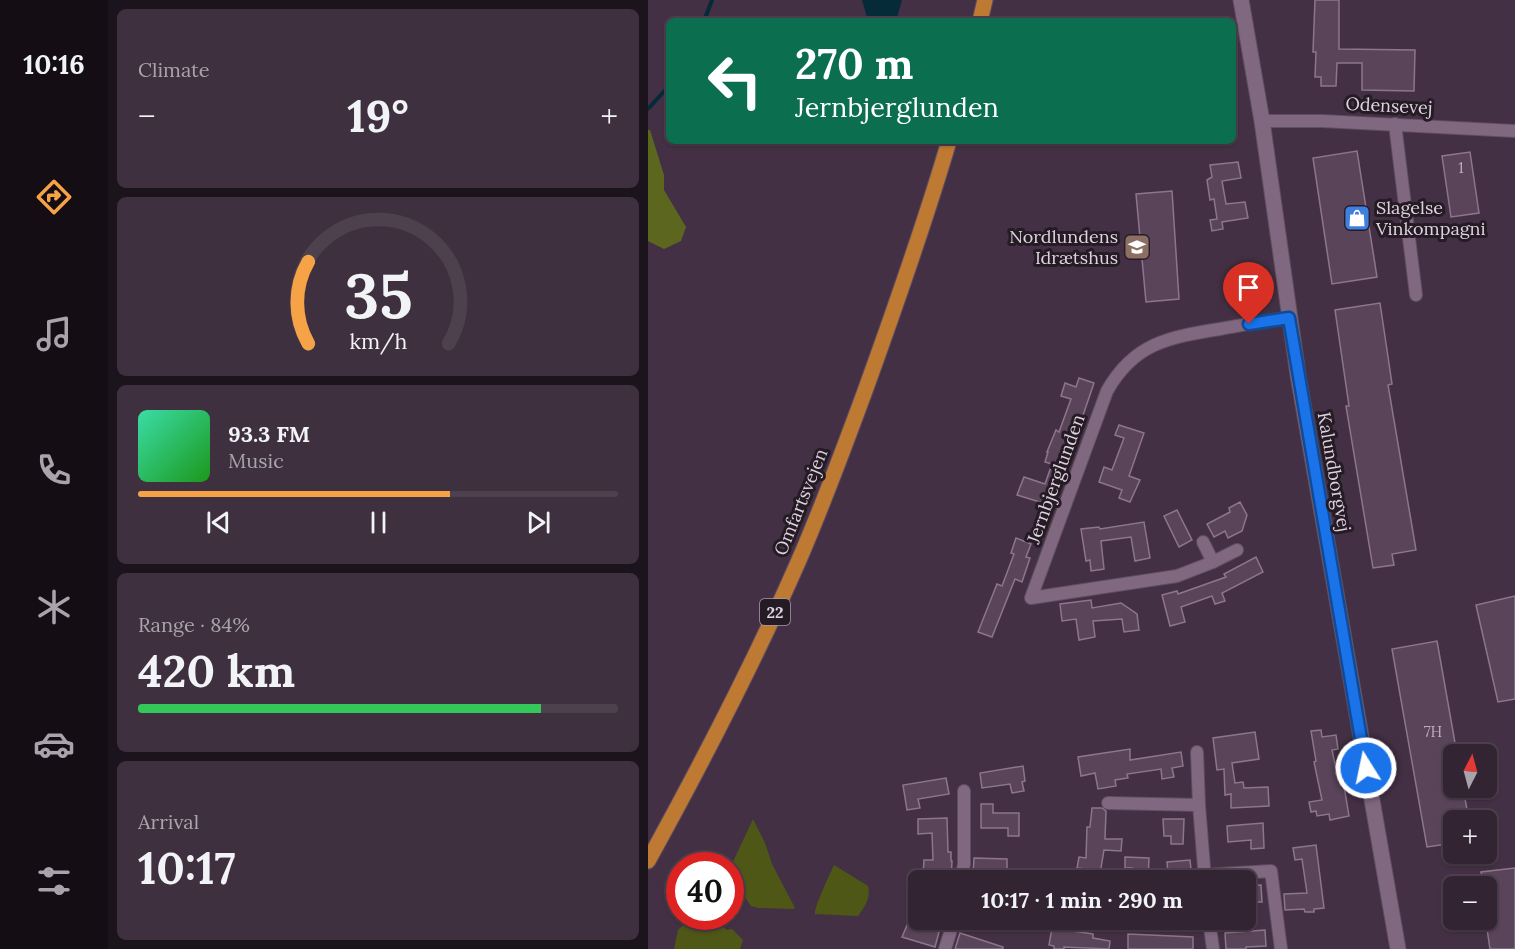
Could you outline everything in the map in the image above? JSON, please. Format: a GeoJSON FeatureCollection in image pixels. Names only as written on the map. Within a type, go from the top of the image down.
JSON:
{"type":"FeatureCollection","features":[{"type":"Feature","properties":{"kind":"main road"},"geometry":{"type":"LineString","coordinates":[[981,18],[985,0]]}},
{"type":"Feature","properties":{"kind":"main road","name":"Omfartsvejen"},"geometry":{"type":"LineString","coordinates":[[648,861],[725,716],[799,560],[879,353],[929,211],[948,144]]}},
{"type":"Feature","properties":{"kind":"street","name":"Kalundborgvej"},"geometry":{"type":"LineString","coordinates":[[1241,0],[1262,121],[1289,318],[1398,949]]}},
{"type":"Feature","properties":{"kind":"street","name":"Odensevej"},"geometry":{"type":"LineString","coordinates":[[1262,121],[1322,121],[1515,131]]}},
{"type":"Feature","properties":{"kind":"street"},"geometry":{"type":"LineString","coordinates":[[1395,124],[1416,295]]}},
{"type":"Feature","properties":{"kind":"street","name":"Jernbjerglunden"},"geometry":{"type":"LineString","coordinates":[[1237,550],[1177,576],[1031,598],[1107,391],[1116,375],[1130,360],[1157,342],[1184,334],[1289,318]]}},
{"type":"Feature","properties":{"kind":"street"},"geometry":{"type":"LineString","coordinates":[[1203,542],[1213,562]]}},
{"type":"Feature","properties":{"kind":"street"},"geometry":{"type":"LineString","coordinates":[[1197,752],[1204,870]]}},
{"type":"Feature","properties":{"kind":"street"},"geometry":{"type":"LineString","coordinates":[[963,870],[964,791]]}},
{"type":"Feature","properties":{"kind":"street"},"geometry":{"type":"LineString","coordinates":[[1108,803],[1199,805]]}},
{"type":"Feature","properties":{"kind":"street"},"geometry":{"type":"LineString","coordinates":[[1256,873],[1271,871],[1281,949]]}},
{"type":"Feature","properties":{"kind":"street"},"geometry":{"type":"LineString","coordinates":[[945,949],[951,930]]}},
{"type":"Feature","properties":{"kind":"street"},"geometry":{"type":"LineString","coordinates":[[1210,930],[1213,949]]}},
{"type":"Feature","properties":{"kind":"green space"},"geometry":{"type":"Polygon","coordinates":[[[648,130],[650,130],[664,175],[664,190],[686,227],[681,241],[664,249],[648,241],[648,130]]]}},
{"type":"Feature","properties":{"kind":"green space"},"geometry":{"type":"Polygon","coordinates":[[[753,819],[772,864],[795,908],[751,906],[744,896],[744,852],[738,852],[753,819]]]}},
{"type":"Feature","properties":{"kind":"green space"},"geometry":{"type":"Polygon","coordinates":[[[834,865],[868,886],[867,902],[858,916],[815,914],[834,865]]]}},
{"type":"Feature","properties":{"kind":"green space"},"geometry":{"type":"Polygon","coordinates":[[[678,930],[733,930],[743,940],[740,949],[674,949],[678,930]]]}},
{"type":"Feature","properties":{"kind":"water"},"geometry":{"type":"Polygon","coordinates":[[[862,0],[902,0],[897,18],[867,18],[862,0]]]}},
{"type":"Feature","properties":{"kind":"building"},"geometry":{"type":"Polygon","coordinates":[[[1315,0],[1339,0],[1339,49],[1415,50],[1414,91],[1362,90],[1362,63],[1337,63],[1336,86],[1321,86],[1321,77],[1315,77],[1316,52],[1313,52],[1315,0]]]}},
{"type":"Feature","properties":{"kind":"building"},"geometry":{"type":"Polygon","coordinates":[[[1357,151],[1377,277],[1332,284],[1313,158],[1357,151]]]}},
{"type":"Feature","properties":{"kind":"building"},"geometry":{"type":"Polygon","coordinates":[[[1470,152],[1479,213],[1451,217],[1442,156],[1470,152]]]}},
{"type":"Feature","properties":{"kind":"building"},"geometry":{"type":"Polygon","coordinates":[[[1238,162],[1241,178],[1222,181],[1226,204],[1245,202],[1248,218],[1222,222],[1223,229],[1212,231],[1210,220],[1217,219],[1214,199],[1210,200],[1207,180],[1212,177],[1210,165],[1238,162]]]}},
{"type":"Feature","properties":{"kind":"building"},"geometry":{"type":"Polygon","coordinates":[[[1172,191],[1179,299],[1146,302],[1136,194],[1172,191]]]}},
{"type":"Feature","properties":{"kind":"building"},"geometry":{"type":"Polygon","coordinates":[[[1380,303],[1392,384],[1388,385],[1416,550],[1392,554],[1394,565],[1373,568],[1346,406],[1349,406],[1335,310],[1380,303]]]}},
{"type":"Feature","properties":{"kind":"building"},"geometry":{"type":"Polygon","coordinates":[[[1079,378],[1094,383],[1080,424],[1076,423],[1056,478],[1062,480],[1053,506],[1017,495],[1024,477],[1045,484],[1052,464],[1045,462],[1047,452],[1056,430],[1059,432],[1071,399],[1061,396],[1065,383],[1076,387],[1079,378]]]}},
{"type":"Feature","properties":{"kind":"building"},"geometry":{"type":"Polygon","coordinates":[[[1119,425],[1144,433],[1129,476],[1140,480],[1130,502],[1119,498],[1122,490],[1099,482],[1104,467],[1112,470],[1124,438],[1115,435],[1119,425]]]}},
{"type":"Feature","properties":{"kind":"building"},"geometry":{"type":"Polygon","coordinates":[[[1240,502],[1247,515],[1242,531],[1228,538],[1225,531],[1214,537],[1207,524],[1230,512],[1229,508],[1240,502]]]}},
{"type":"Feature","properties":{"kind":"building"},"geometry":{"type":"Polygon","coordinates":[[[1177,510],[1192,540],[1179,547],[1164,516],[1177,510]]]}},
{"type":"Feature","properties":{"kind":"building"},"geometry":{"type":"Polygon","coordinates":[[[1144,522],[1150,558],[1135,561],[1131,537],[1101,541],[1104,569],[1091,571],[1090,560],[1086,561],[1081,529],[1099,527],[1100,529],[1144,522]]]}},
{"type":"Feature","properties":{"kind":"building"},"geometry":{"type":"Polygon","coordinates":[[[1016,538],[1031,544],[1026,557],[1030,558],[1022,582],[1015,579],[992,637],[978,632],[997,584],[1002,586],[1014,554],[1011,553],[1016,538]]]}},
{"type":"Feature","properties":{"kind":"building"},"geometry":{"type":"Polygon","coordinates":[[[1256,557],[1263,572],[1222,593],[1225,601],[1215,604],[1212,596],[1181,607],[1185,622],[1170,626],[1162,595],[1177,591],[1178,594],[1226,577],[1224,574],[1256,557]]]}},
{"type":"Feature","properties":{"kind":"building"},"geometry":{"type":"Polygon","coordinates":[[[1515,596],[1515,699],[1498,702],[1476,605],[1515,596]]]}},
{"type":"Feature","properties":{"kind":"building"},"geometry":{"type":"Polygon","coordinates":[[[1091,600],[1092,608],[1121,603],[1137,614],[1139,630],[1124,632],[1122,619],[1093,621],[1095,637],[1079,640],[1076,619],[1062,621],[1060,604],[1091,600]]]}},
{"type":"Feature","properties":{"kind":"building"},"geometry":{"type":"Polygon","coordinates":[[[1437,641],[1455,744],[1443,744],[1443,798],[1465,798],[1467,810],[1443,810],[1443,845],[1427,847],[1392,649],[1437,641]]]}},
{"type":"Feature","properties":{"kind":"building"},"geometry":{"type":"Polygon","coordinates":[[[1321,730],[1322,737],[1336,735],[1338,749],[1332,750],[1336,769],[1341,768],[1349,816],[1330,820],[1329,814],[1317,816],[1316,811],[1311,812],[1309,802],[1322,800],[1314,762],[1316,761],[1311,731],[1321,730]]]}},
{"type":"Feature","properties":{"kind":"building"},"geometry":{"type":"Polygon","coordinates":[[[1255,732],[1259,759],[1232,763],[1235,783],[1243,782],[1244,788],[1268,787],[1269,806],[1231,808],[1231,794],[1225,795],[1224,769],[1217,770],[1213,738],[1255,732]]]}},
{"type":"Feature","properties":{"kind":"building"},"geometry":{"type":"Polygon","coordinates":[[[1130,749],[1130,760],[1181,752],[1183,766],[1172,768],[1174,777],[1162,779],[1161,769],[1127,774],[1128,778],[1115,780],[1116,786],[1098,789],[1095,773],[1081,776],[1078,757],[1130,749]]]}},
{"type":"Feature","properties":{"kind":"building"},"geometry":{"type":"Polygon","coordinates":[[[1023,766],[1024,791],[1012,793],[1010,784],[982,788],[980,773],[1023,766]]]}},
{"type":"Feature","properties":{"kind":"building"},"geometry":{"type":"Polygon","coordinates":[[[946,778],[949,794],[918,799],[920,808],[907,810],[903,785],[946,778]]]}},
{"type":"Feature","properties":{"kind":"building"},"geometry":{"type":"Polygon","coordinates":[[[981,804],[993,804],[993,813],[1019,813],[1019,836],[1008,836],[1008,828],[981,828],[981,804]]]}},
{"type":"Feature","properties":{"kind":"building"},"geometry":{"type":"Polygon","coordinates":[[[1092,808],[1102,808],[1106,811],[1105,839],[1122,839],[1121,851],[1104,850],[1101,870],[1077,868],[1079,857],[1086,858],[1087,827],[1090,827],[1092,808]]]}},
{"type":"Feature","properties":{"kind":"building"},"geometry":{"type":"Polygon","coordinates":[[[947,818],[948,852],[951,852],[952,870],[923,870],[924,860],[933,860],[932,833],[918,834],[918,819],[947,818]]]}},
{"type":"Feature","properties":{"kind":"building"},"geometry":{"type":"Polygon","coordinates":[[[1163,819],[1184,819],[1183,844],[1171,844],[1171,836],[1164,836],[1163,819]]]}},
{"type":"Feature","properties":{"kind":"building"},"geometry":{"type":"Polygon","coordinates":[[[1263,823],[1264,848],[1251,849],[1251,840],[1228,842],[1227,826],[1263,823]]]}},
{"type":"Feature","properties":{"kind":"building"},"geometry":{"type":"Polygon","coordinates":[[[1316,845],[1324,908],[1314,909],[1314,912],[1305,912],[1304,909],[1285,910],[1284,894],[1307,893],[1302,859],[1295,860],[1293,848],[1316,845]]]}},
{"type":"Feature","properties":{"kind":"building"},"geometry":{"type":"Polygon","coordinates":[[[1125,857],[1149,858],[1148,870],[1125,868],[1125,857]]]}},
{"type":"Feature","properties":{"kind":"building"},"geometry":{"type":"Polygon","coordinates":[[[974,858],[1007,859],[1007,870],[973,870],[974,858]]]}},
{"type":"Feature","properties":{"kind":"building"},"geometry":{"type":"Polygon","coordinates":[[[1190,860],[1191,870],[1168,870],[1167,862],[1190,860]]]}},
{"type":"Feature","properties":{"kind":"building"},"geometry":{"type":"Polygon","coordinates":[[[1515,868],[1515,949],[1490,949],[1487,930],[1497,930],[1497,876],[1482,876],[1481,872],[1515,868]]]}},
{"type":"Feature","properties":{"kind":"building"},"geometry":{"type":"Polygon","coordinates":[[[1256,885],[1261,885],[1262,902],[1256,902],[1256,885]]]}},
{"type":"Feature","properties":{"kind":"building"},"geometry":{"type":"Polygon","coordinates":[[[908,923],[908,930],[939,932],[935,947],[902,937],[908,923]]]}},
{"type":"Feature","properties":{"kind":"building"},"geometry":{"type":"Polygon","coordinates":[[[1052,930],[1093,934],[1093,938],[1110,941],[1109,949],[1064,947],[1064,949],[1054,949],[1054,946],[1049,945],[1052,930]]]}},
{"type":"Feature","properties":{"kind":"building"},"geometry":{"type":"Polygon","coordinates":[[[1265,930],[1266,946],[1226,949],[1225,933],[1265,930]]]}},
{"type":"Feature","properties":{"kind":"building"},"geometry":{"type":"Polygon","coordinates":[[[960,933],[1003,947],[1003,949],[955,949],[960,933]]]}},
{"type":"Feature","properties":{"kind":"building"},"geometry":{"type":"Polygon","coordinates":[[[1128,934],[1193,937],[1193,949],[1128,949],[1128,934]]]}},
{"type":"Feature","properties":{"kind":"waterway"},"geometry":{"type":"LineString","coordinates":[[705,18],[712,0]]}},
{"type":"Feature","properties":{"kind":"waterway"},"geometry":{"type":"LineString","coordinates":[[648,109],[666,89]]}},
{"type":"Feature","properties":{"kind":"place","name":"Slagelse Vinkompagni"},"geometry":{"type":"Point","coordinates":[1357,218]}},
{"type":"Feature","properties":{"kind":"place","name":"Nordlundens Idrætshus"},"geometry":{"type":"Point","coordinates":[1137,247]}},
{"type":"Feature","properties":{"kind":"route"},"geometry":{"type":"LineString","coordinates":[[1249,324],[1289,318],[1366,768]]}}]}
